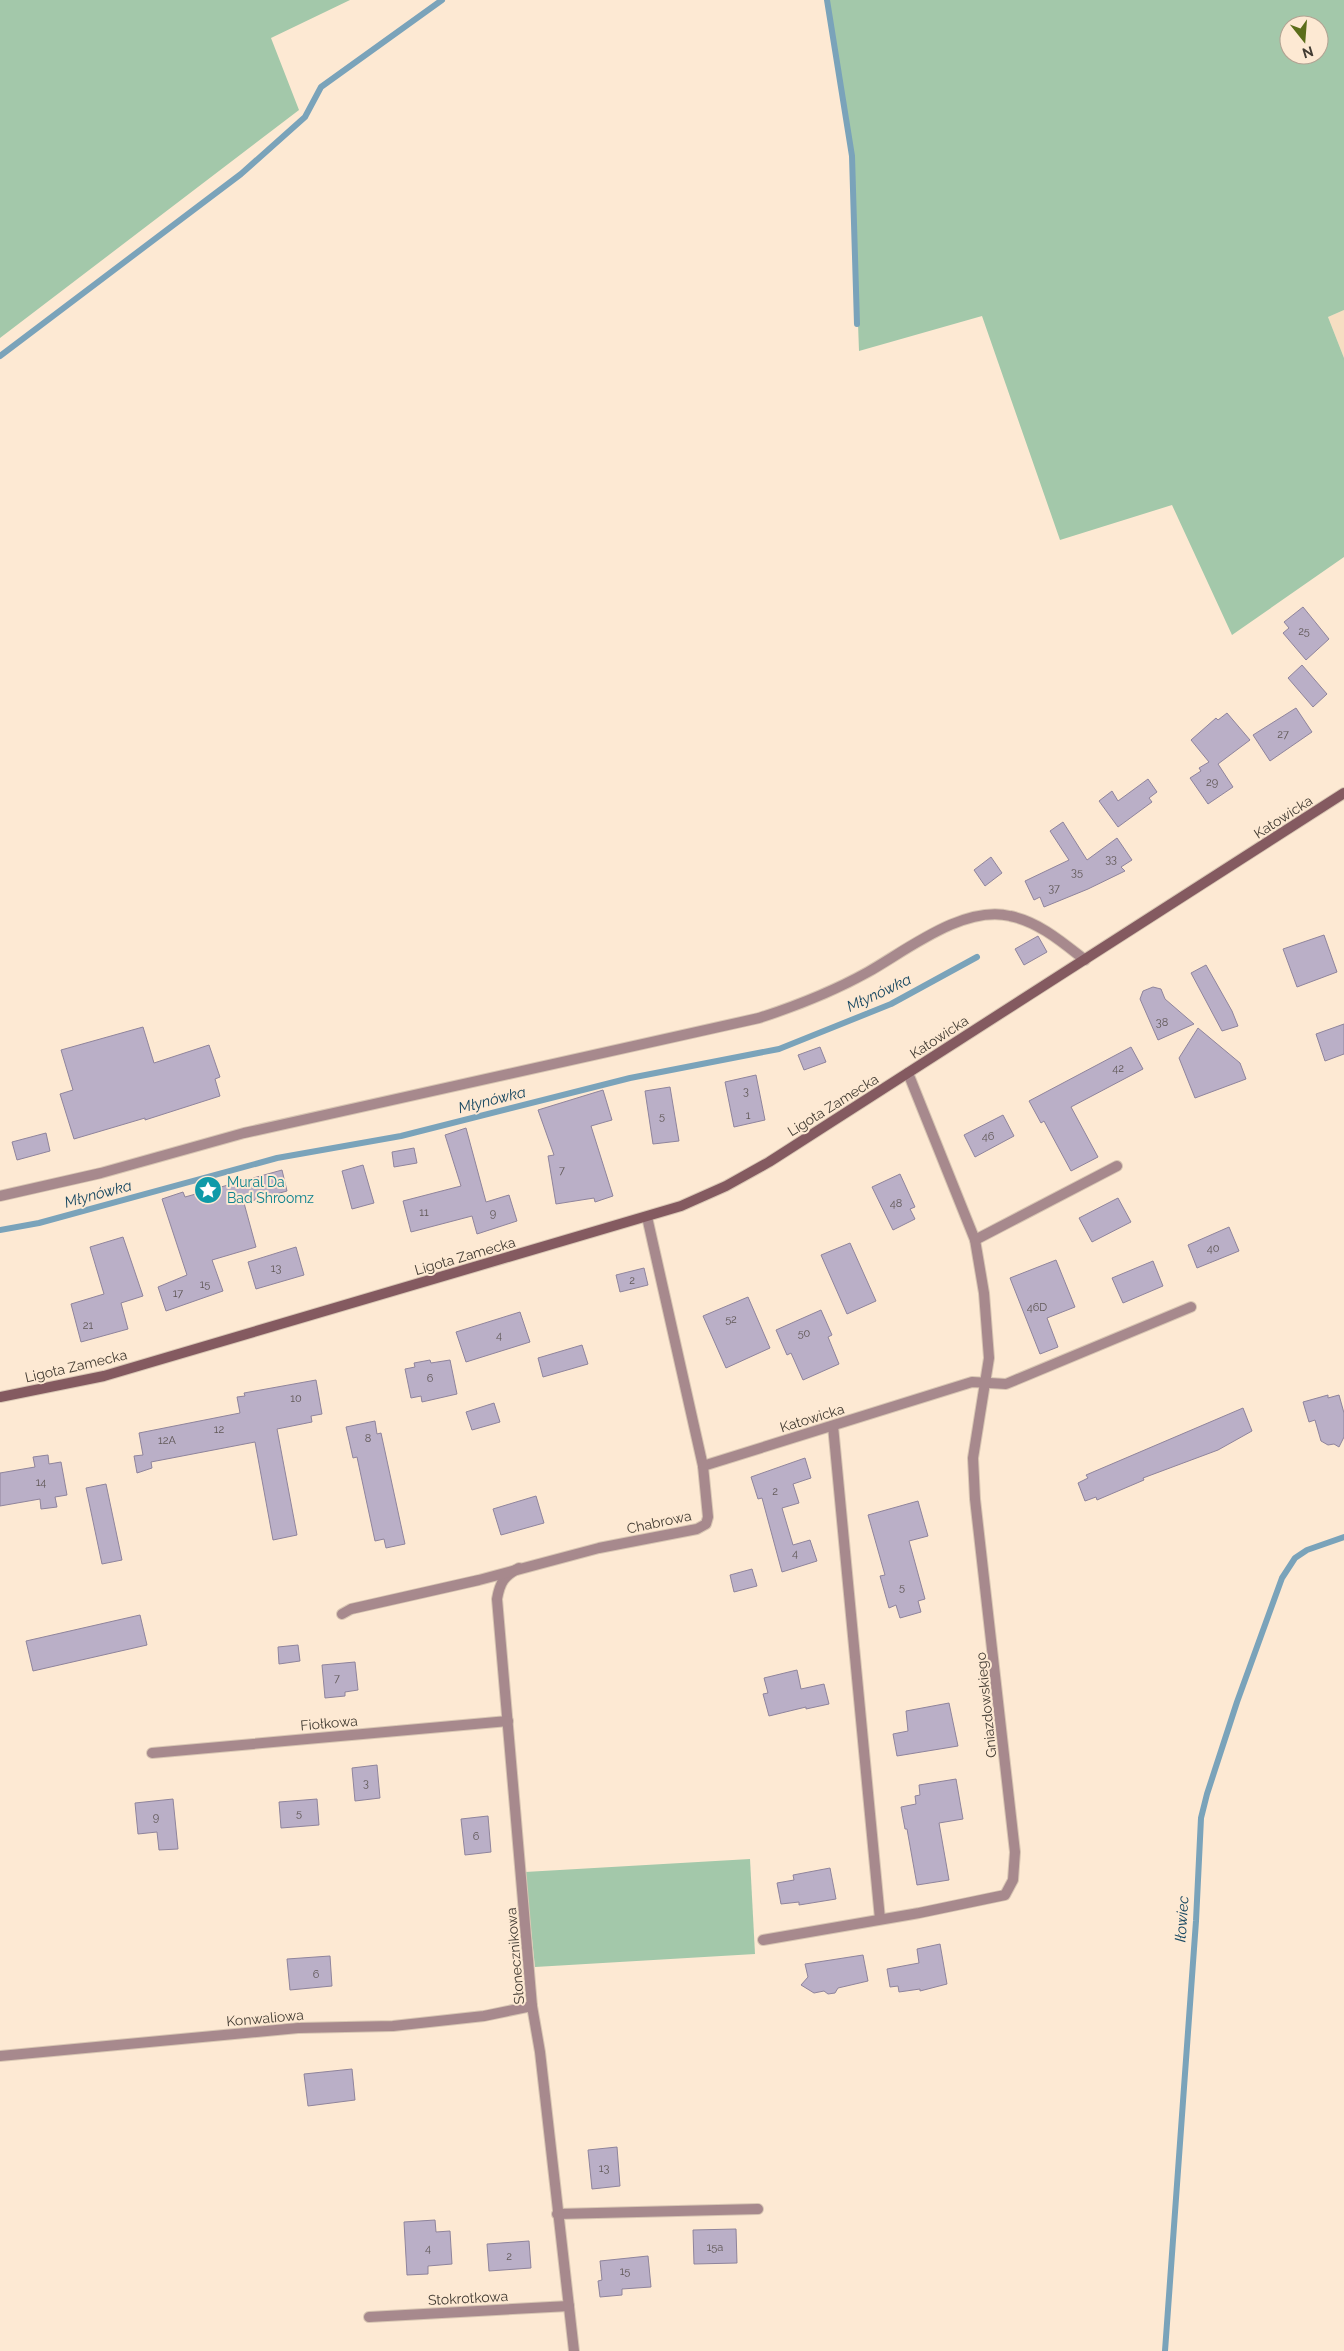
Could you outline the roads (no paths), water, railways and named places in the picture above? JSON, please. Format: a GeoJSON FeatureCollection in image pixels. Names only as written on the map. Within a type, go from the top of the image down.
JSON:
{"type":"FeatureCollection","features":[{"type":"Feature","properties":{"kind":"main road","name":"Katowicka"},"geometry":{"type":"LineString","coordinates":[[908,1073],[1344,793]]}},
{"type":"Feature","properties":{"kind":"main road","name":"Ligota Zamecka"},"geometry":{"type":"LineString","coordinates":[[0,1397],[104,1376],[681,1206],[726,1186],[769,1162],[908,1073]]}},
{"type":"Feature","properties":{"kind":"street"},"geometry":{"type":"LineString","coordinates":[[0,1196],[102,1173],[244,1133],[759,1018],[793,1007],[868,972],[919,940],[974,916],[1008,915],[1029,920],[1085,960]]}},
{"type":"Feature","properties":{"kind":"street","name":"Katowicka"},"geometry":{"type":"LineString","coordinates":[[908,1073],[975,1240],[984,1293],[989,1358],[986,1383]]}},
{"type":"Feature","properties":{"kind":"street"},"geometry":{"type":"LineString","coordinates":[[975,1240],[1118,1166]]}},
{"type":"Feature","properties":{"kind":"street","name":"Chabrowa"},"geometry":{"type":"LineString","coordinates":[[342,1614],[350,1609],[479,1580],[599,1548],[697,1529],[706,1524],[708,1517],[703,1466],[647,1217]]}},
{"type":"Feature","properties":{"kind":"street","name":"Katowicka"},"geometry":{"type":"LineString","coordinates":[[703,1466],[972,1382],[1006,1384],[1191,1306]]}},
{"type":"Feature","properties":{"kind":"street","name":"Gniazdowskiego"},"geometry":{"type":"LineString","coordinates":[[763,1940],[919,1914],[1005,1895],[1013,1880],[1015,1852],[975,1499],[974,1458],[986,1383]]}},
{"type":"Feature","properties":{"kind":"street"},"geometry":{"type":"LineString","coordinates":[[833,1426],[880,1919]]}},
{"type":"Feature","properties":{"kind":"street","name":"Słonecznikowa"},"geometry":{"type":"LineString","coordinates":[[519,1568],[504,1576],[497,1599],[532,2006],[540,2052],[574,2351]]}},
{"type":"Feature","properties":{"kind":"street","name":"Fiołkowa"},"geometry":{"type":"LineString","coordinates":[[152,1753],[508,1721]]}},
{"type":"Feature","properties":{"kind":"street","name":"Konwaliowa"},"geometry":{"type":"LineString","coordinates":[[0,2056],[298,2028],[393,2026],[484,2016],[532,2006]]}},
{"type":"Feature","properties":{"kind":"street"},"geometry":{"type":"LineString","coordinates":[[557,2214],[758,2209]]}},
{"type":"Feature","properties":{"kind":"street","name":"Stokrotkowa"},"geometry":{"type":"LineString","coordinates":[[369,2317],[569,2306]]}},
{"type":"Feature","properties":{"kind":"waterway"},"geometry":{"type":"LineString","coordinates":[[0,356],[241,174],[305,117],[321,87],[442,0]]}},
{"type":"Feature","properties":{"kind":"waterway"},"geometry":{"type":"LineString","coordinates":[[827,0],[852,156],[857,324]]}},
{"type":"Feature","properties":{"kind":"waterway","name":"Młynówka"},"geometry":{"type":"LineString","coordinates":[[0,1230],[39,1223],[277,1158],[401,1136],[630,1078],[779,1049],[891,1004],[977,957]]}},
{"type":"Feature","properties":{"kind":"waterway","name":"Iłowiec"},"geometry":{"type":"LineString","coordinates":[[1165,2351],[1196,1921],[1201,1818],[1237,1702],[1282,1578],[1295,1558],[1307,1550],[1344,1537]]}},
{"type":"Feature","properties":{"kind":"place","name":"Mural Da Bad Shroomz"},"geometry":{"type":"Point","coordinates":[208,1190]}}]}
